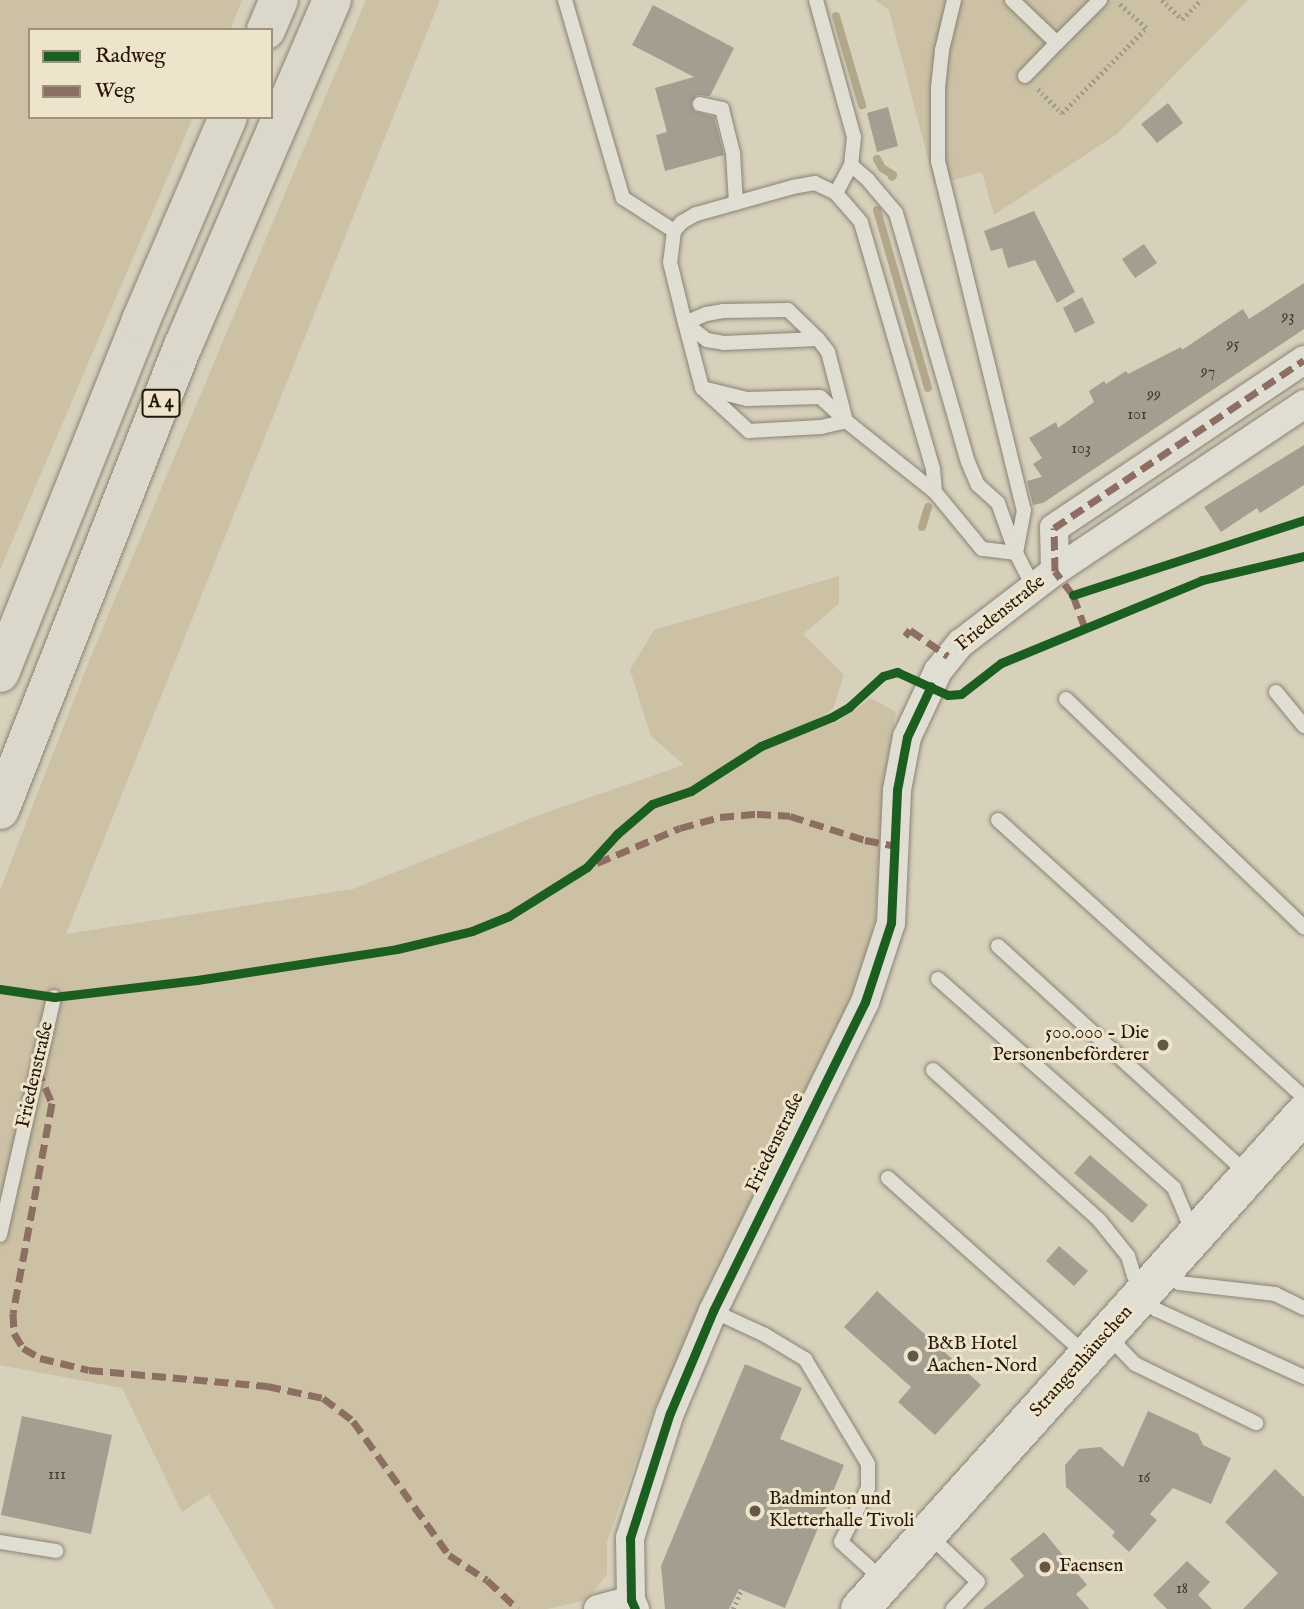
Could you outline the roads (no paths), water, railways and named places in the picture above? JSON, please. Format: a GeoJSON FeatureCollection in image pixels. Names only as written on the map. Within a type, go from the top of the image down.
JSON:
{"type":"FeatureCollection","features":[{"type":"Feature","properties":{"kind":"highway"},"geometry":{"type":"LineString","coordinates":[[267,28],[279,0]]}},
{"type":"Feature","properties":{"kind":"highway","name":"A 4"},"geometry":{"type":"LineString","coordinates":[[0,810],[183,346],[332,0]]}},
{"type":"Feature","properties":{"kind":"highway","name":"A 4"},"geometry":{"type":"LineString","coordinates":[[0,673],[141,320],[227,119]]}},
{"type":"Feature","properties":{"kind":"street","name":"Friedenstraße"},"geometry":{"type":"LineString","coordinates":[[1044,579],[1054,528],[1304,360]]}},
{"type":"Feature","properties":{"kind":"street","name":"Friedenstraße"},"geometry":{"type":"LineString","coordinates":[[598,1609],[633,1604],[630,1538],[670,1413],[713,1311],[866,1002],[891,923],[897,790],[907,737],[921,702],[938,671],[961,643],[1044,579],[1304,404]]}},
{"type":"Feature","properties":{"kind":"street","name":"Strangenhäuschen"},"geometry":{"type":"LineString","coordinates":[[872,1595],[1304,1114]]}},
{"type":"Feature","properties":{"kind":"lane"},"geometry":{"type":"LineString","coordinates":[[565,0],[623,198],[674,231]]}},
{"type":"Feature","properties":{"kind":"lane"},"geometry":{"type":"LineString","coordinates":[[954,0],[946,30],[938,86],[938,161],[1024,510],[1016,553]]}},
{"type":"Feature","properties":{"kind":"lane"},"geometry":{"type":"LineString","coordinates":[[1012,0],[1056,43]]}},
{"type":"Feature","properties":{"kind":"lane"},"geometry":{"type":"LineString","coordinates":[[1025,76],[1100,0]]}},
{"type":"Feature","properties":{"kind":"lane"},"geometry":{"type":"LineString","coordinates":[[813,2],[854,137],[851,165],[836,192]]}},
{"type":"Feature","properties":{"kind":"lane"},"geometry":{"type":"LineString","coordinates":[[700,104],[722,109],[733,153],[736,203]]}},
{"type":"Feature","properties":{"kind":"lane"},"geometry":{"type":"LineString","coordinates":[[851,165],[869,180],[896,212],[968,462],[978,485],[998,503],[1016,553],[1044,579]]}},
{"type":"Feature","properties":{"kind":"lane"},"geometry":{"type":"LineString","coordinates":[[846,421],[821,427],[749,431],[702,388],[670,262],[674,231],[696,214],[736,203],[816,184],[836,192],[861,222],[933,469],[935,492]]}},
{"type":"Feature","properties":{"kind":"lane"},"geometry":{"type":"LineString","coordinates":[[685,323],[706,314],[723,311],[788,310],[828,352],[846,421]]}},
{"type":"Feature","properties":{"kind":"lane"},"geometry":{"type":"LineString","coordinates":[[685,323],[707,340],[724,343],[818,339]]}},
{"type":"Feature","properties":{"kind":"lane"},"geometry":{"type":"LineString","coordinates":[[702,388],[747,399],[820,397],[935,492],[982,550],[1016,553]]}},
{"type":"Feature","properties":{"kind":"lane"},"geometry":{"type":"LineString","coordinates":[[1276,692],[1304,726]]}},
{"type":"Feature","properties":{"kind":"lane"},"geometry":{"type":"LineString","coordinates":[[1066,699],[1304,927]]}},
{"type":"Feature","properties":{"kind":"lane"},"geometry":{"type":"LineString","coordinates":[[999,820],[1304,1097]]}},
{"type":"Feature","properties":{"kind":"lane"},"geometry":{"type":"LineString","coordinates":[[998,946],[1249,1175]]}},
{"type":"Feature","properties":{"kind":"lane"},"geometry":{"type":"LineString","coordinates":[[938,979],[1174,1188],[1186,1218],[1199,1230]]}},
{"type":"Feature","properties":{"kind":"lane","name":"Friedenstraße"},"geometry":{"type":"LineString","coordinates":[[0,1235],[54,996]]}},
{"type":"Feature","properties":{"kind":"lane"},"geometry":{"type":"LineString","coordinates":[[933,1070],[1098,1220],[1128,1256],[1134,1276],[1151,1286],[1179,1283],[1275,1294],[1304,1308]]}},
{"type":"Feature","properties":{"kind":"lane"},"geometry":{"type":"LineString","coordinates":[[888,1178],[1098,1345],[1256,1423]]}},
{"type":"Feature","properties":{"kind":"lane"},"geometry":{"type":"LineString","coordinates":[[1151,1286],[1157,1310],[1304,1377]]}},
{"type":"Feature","properties":{"kind":"lane"},"geometry":{"type":"LineString","coordinates":[[713,1311],[765,1335],[805,1359],[868,1464],[868,1488],[841,1542],[872,1595]]}},
{"type":"Feature","properties":{"kind":"lane"},"geometry":{"type":"LineString","coordinates":[[928,1533],[978,1582],[953,1609]]}},
{"type":"Feature","properties":{"kind":"lane"},"geometry":{"type":"LineString","coordinates":[[0,1542],[56,1551]]}},
{"type":"Feature","properties":{"kind":"waterway"},"geometry":{"type":"LineString","coordinates":[[836,16],[862,105]]}},
{"type":"Feature","properties":{"kind":"waterway"},"geometry":{"type":"LineString","coordinates":[[877,159],[892,177]]}},
{"type":"Feature","properties":{"kind":"waterway"},"geometry":{"type":"LineString","coordinates":[[877,210],[928,388]]}},
{"type":"Feature","properties":{"kind":"waterway"},"geometry":{"type":"LineString","coordinates":[[922,527],[928,507]]}},
{"type":"Feature","properties":{"kind":"place","name":"500.000 - Die Personenbeförderer"},"geometry":{"type":"Point","coordinates":[1163,1045]}},
{"type":"Feature","properties":{"kind":"place","name":"B&B Hotel Aachen-Nord"},"geometry":{"type":"Point","coordinates":[913,1356]}},
{"type":"Feature","properties":{"kind":"place","name":"Badminton und Kletterhalle Tivoli"},"geometry":{"type":"Point","coordinates":[755,1511]}},
{"type":"Feature","properties":{"kind":"place","name":"Faensen"},"geometry":{"type":"Point","coordinates":[1045,1567]}}]}
